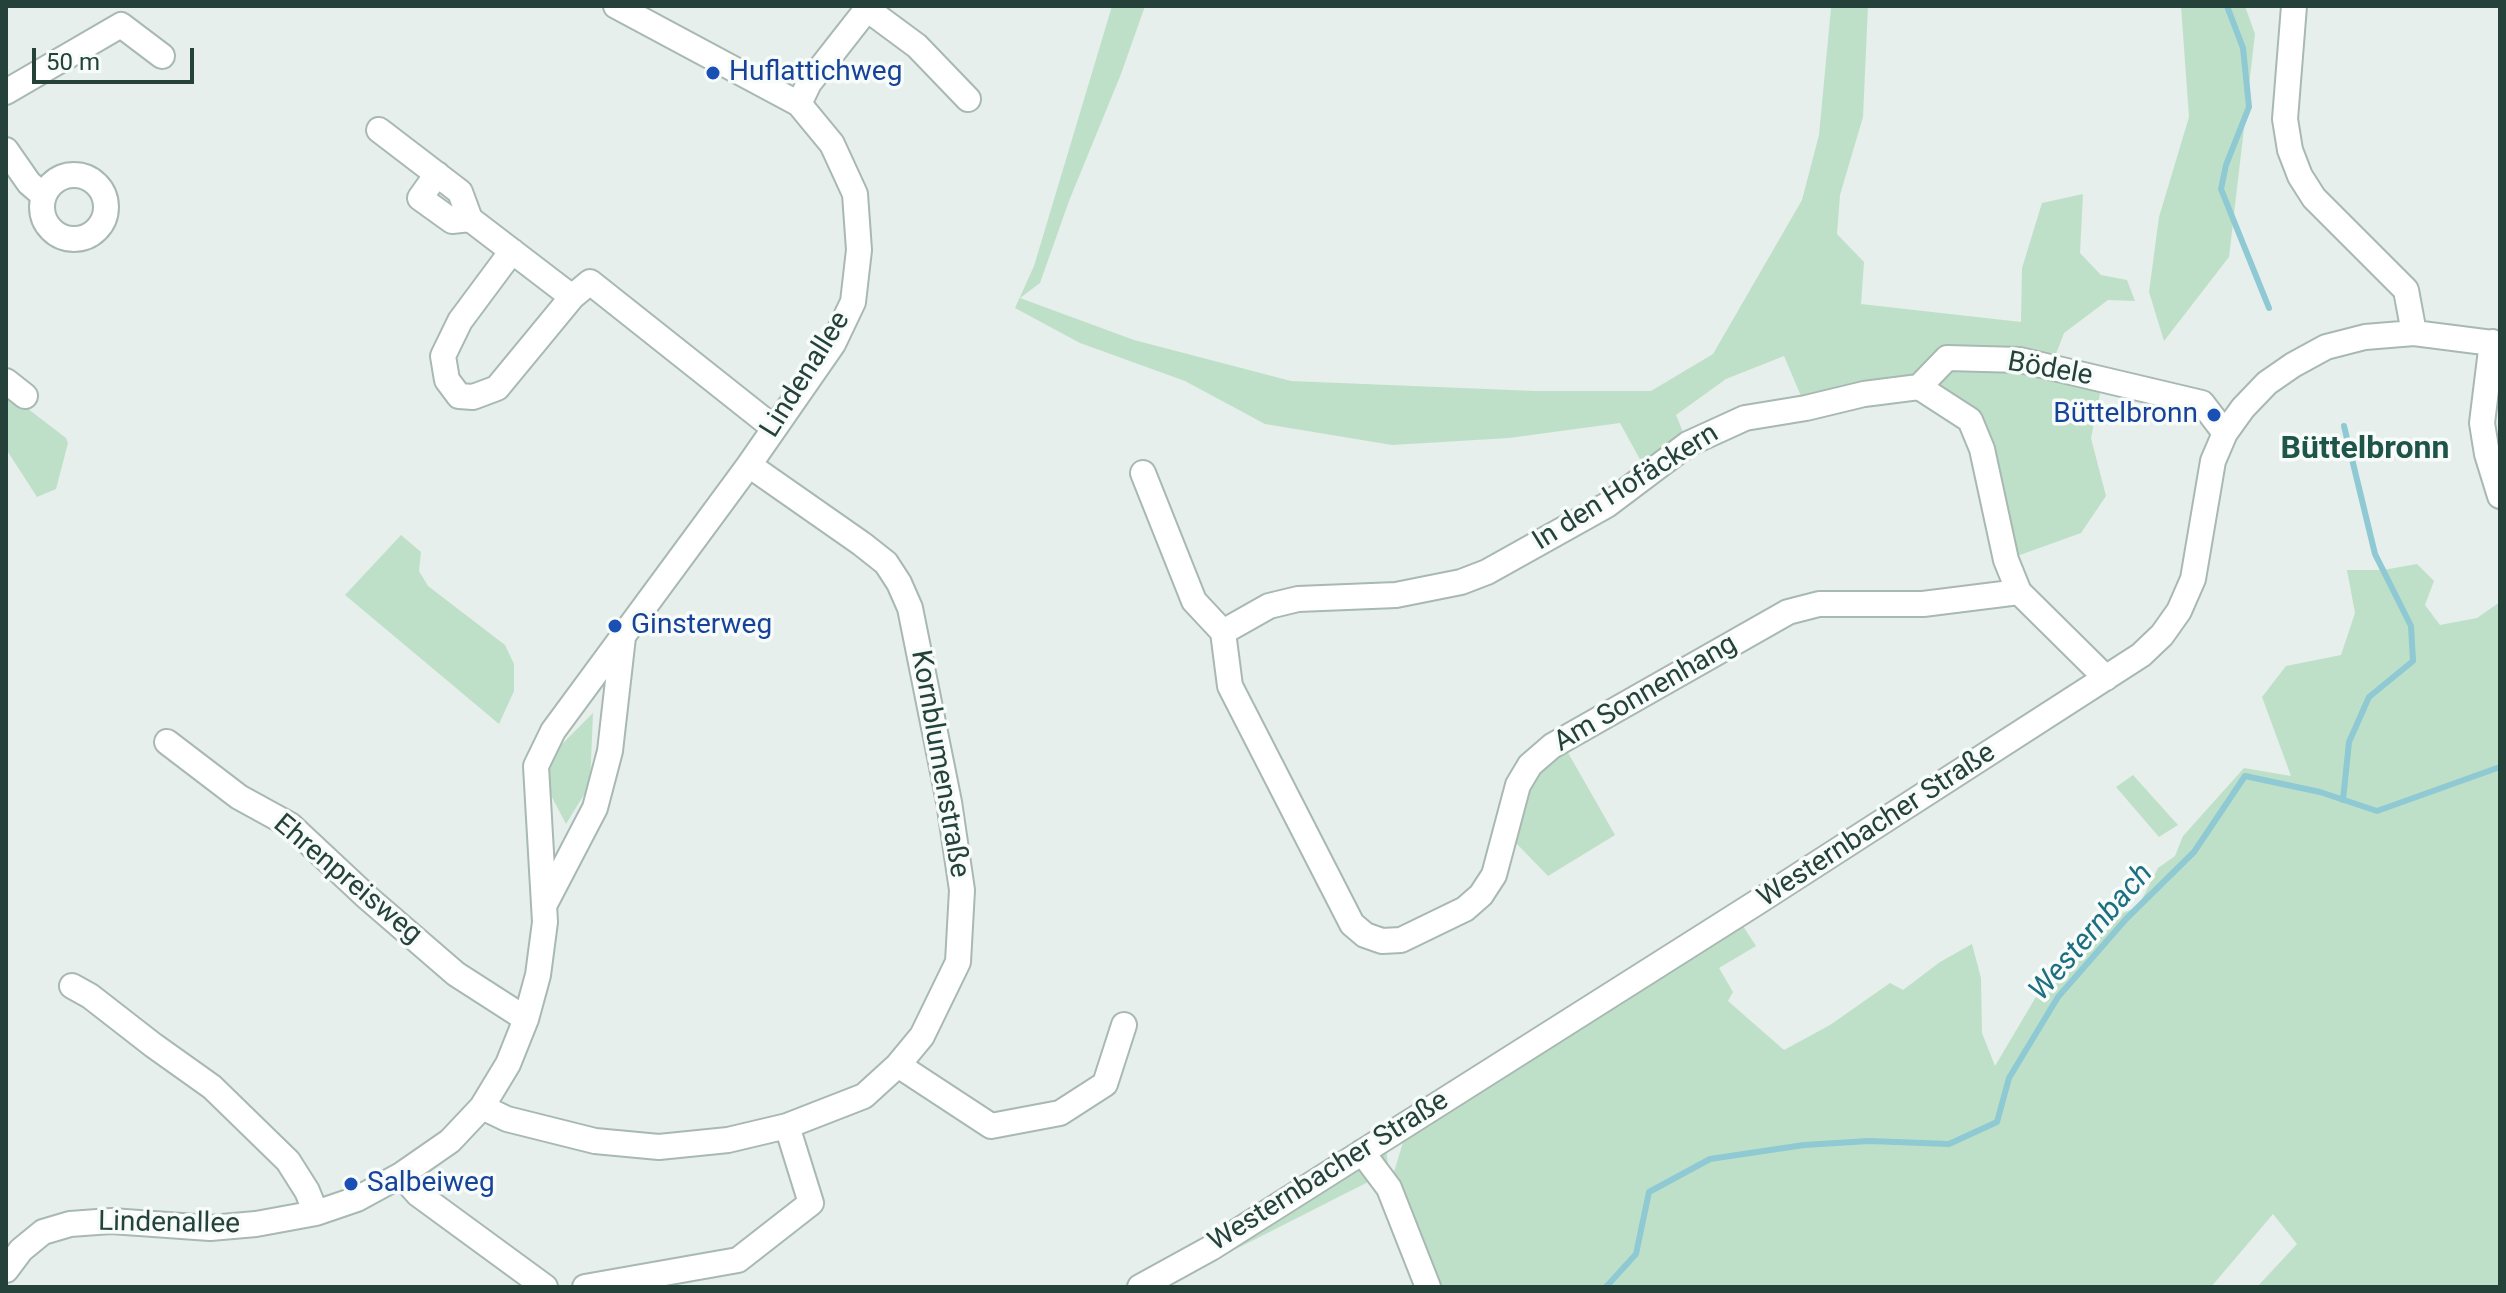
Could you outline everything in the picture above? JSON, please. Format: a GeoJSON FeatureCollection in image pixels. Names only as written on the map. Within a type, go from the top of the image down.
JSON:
{"type":"FeatureCollection","features":[{"type":"Feature","properties":{"kind":"street","name":"Lindenallee"},"geometry":{"type":"LineString","coordinates":[[6,1270],[21,1250],[43,1232],[70,1224],[111,1221],[210,1228],[256,1224],[316,1213],[357,1199],[401,1175],[450,1141],[482,1107],[508,1064],[526,1019],[538,975],[545,903],[536,766],[553,731],[749,465],[833,344],[853,302],[859,250],[855,194],[832,144],[799,104],[616,6]]}},
{"type":"Feature","properties":{"kind":"street"},"geometry":{"type":"LineString","coordinates":[[2294,6],[2285,119],[2290,150],[2300,176],[2314,198],[2406,290],[2414,333]]}},
{"type":"Feature","properties":{"kind":"street"},"geometry":{"type":"LineString","coordinates":[[799,104],[809,83],[867,9],[917,46],[968,99]]}},
{"type":"Feature","properties":{"kind":"street"},"geometry":{"type":"LineString","coordinates":[[6,92],[121,25],[162,56]]}},
{"type":"Feature","properties":{"kind":"street"},"geometry":{"type":"LineString","coordinates":[[379,130],[460,192],[470,219],[572,297]]}},
{"type":"Feature","properties":{"kind":"street"},"geometry":{"type":"LineString","coordinates":[[7,154],[29,183],[43,195]]}},
{"type":"Feature","properties":{"kind":"street"},"geometry":{"type":"LineString","coordinates":[[512,251],[460,321],[443,356],[447,380],[459,396],[473,397],[497,388],[572,297],[590,282],[656,331],[774,428]]}},
{"type":"Feature","properties":{"kind":"street","name":"Westernbacher Straße"},"geometry":{"type":"LineString","coordinates":[[1140,1287],[1211,1248],[2141,655],[2162,635],[2179,611],[2193,579],[2213,461],[2225,433],[2267,383],[2326,347],[2365,337],[2414,333],[2496,343]]}},
{"type":"Feature","properties":{"kind":"street"},"geometry":{"type":"LineString","coordinates":[[2496,343],[2482,423],[2487,454],[2500,496]]}},
{"type":"Feature","properties":{"kind":"street","name":"Bödele"},"geometry":{"type":"LineString","coordinates":[[1919,387],[1947,358],[2020,360],[2202,403],[2225,433]]}},
{"type":"Feature","properties":{"kind":"street"},"geometry":{"type":"LineString","coordinates":[[1919,387],[1970,420],[1982,449],[2006,560],[2019,592],[2106,678]]}},
{"type":"Feature","properties":{"kind":"street","name":"In den Hofäckern"},"geometry":{"type":"LineString","coordinates":[[1223,632],[1269,606],[1298,599],[1396,595],[1461,582],[1487,572],[1607,505],[1688,444],[1745,418],[1864,394],[1919,387]]}},
{"type":"Feature","properties":{"kind":"street","name":"Kornblumenstraße"},"geometry":{"type":"LineString","coordinates":[[482,1107],[507,1119],[595,1141],[659,1147],[728,1140],[787,1126],[864,1096],[898,1065],[922,1036],[958,962],[962,890],[949,802],[910,608],[886,563],[749,465]]}},
{"type":"Feature","properties":{"kind":"street"},"geometry":{"type":"LineString","coordinates":[[1143,473],[1194,601],[1223,632]]}},
{"type":"Feature","properties":{"kind":"street","name":"Am Sonnenhang"},"geometry":{"type":"LineString","coordinates":[[1223,632],[1230,686],[1352,924],[1365,935],[1382,941],[1401,940],[1465,909],[1481,895],[1494,875],[1518,785],[1530,765],[1552,746],[1788,612],[1819,604],[1923,604],[2019,592]]}},
{"type":"Feature","properties":{"kind":"street","name":"Lindenallee"},"geometry":{"type":"LineString","coordinates":[[545,903],[595,808],[610,751],[623,635]]}},
{"type":"Feature","properties":{"kind":"street","name":"Ehrenpreisweg"},"geometry":{"type":"LineString","coordinates":[[167,742],[239,797],[290,825],[456,974],[526,1019]]}},
{"type":"Feature","properties":{"kind":"street"},"geometry":{"type":"LineString","coordinates":[[72,986],[90,996],[212,1087],[288,1161],[307,1191],[316,1213]]}},
{"type":"Feature","properties":{"kind":"street"},"geometry":{"type":"LineString","coordinates":[[898,1065],[991,1126],[1060,1113],[1105,1084],[1124,1025]]}},
{"type":"Feature","properties":{"kind":"street"},"geometry":{"type":"LineString","coordinates":[[585,1287],[738,1260],[811,1203],[787,1126]]}},
{"type":"Feature","properties":{"kind":"street"},"geometry":{"type":"LineString","coordinates":[[1362,1152],[1389,1188],[1428,1287]]}},
{"type":"Feature","properties":{"kind":"street"},"geometry":{"type":"LineString","coordinates":[[401,1175],[418,1194],[545,1287]]}},
{"type":"Feature","properties":{"kind":"green space"},"geometry":{"type":"Polygon","coordinates":[[[1112,6],[1145,6],[1040,283],[1020,298],[1134,340],[1291,381],[1535,391],[1651,391],[1713,354],[1802,200],[1819,135],[1831,8],[1868,6],[1863,117],[1840,195],[1837,234],[1864,262],[1861,304],[2021,322],[2022,268],[2042,203],[2083,194],[2080,253],[2101,275],[2127,280],[2135,301],[2108,300],[2064,333],[2051,367],[2103,379],[2091,438],[2106,496],[2081,533],[2006,560],[1982,449],[1919,387],[1806,408],[1784,356],[1726,379],[1676,415],[1688,444],[1648,474],[1620,423],[1509,438],[1392,445],[1265,424],[1185,381],[1080,343],[1015,308],[1034,266],[1112,6]]]}},
{"type":"Feature","properties":{"kind":"green space"},"geometry":{"type":"Polygon","coordinates":[[[2181,6],[2245,6],[2255,34],[2229,257],[2164,341],[2149,292],[2159,217],[2189,117],[2181,6]]]}},
{"type":"Feature","properties":{"kind":"green space"},"geometry":{"type":"Polygon","coordinates":[[[6,392],[66,438],[68,443],[56,489],[37,497],[6,449],[6,392]]]}},
{"type":"Feature","properties":{"kind":"green space"},"geometry":{"type":"Polygon","coordinates":[[[401,535],[421,552],[419,571],[428,586],[505,645],[514,664],[514,691],[499,724],[345,595],[401,535]]]}},
{"type":"Feature","properties":{"kind":"green space"},"geometry":{"type":"Polygon","coordinates":[[[2417,564],[2434,581],[2425,605],[2440,625],[2477,618],[2500,602],[2500,1287],[2257,1287],[2297,1244],[2273,1214],[2211,1287],[1428,1287],[1376,1178],[1161,1287],[1385,1137],[1390,1185],[1404,1139],[1741,923],[1756,946],[1719,968],[1733,992],[1728,1001],[1784,1050],[1830,1025],[1890,983],[1903,990],[1940,962],[1972,944],[1981,978],[1982,1033],[1995,1066],[2059,958],[2102,921],[2138,907],[2158,868],[2175,856],[2183,836],[2244,768],[2291,776],[2262,697],[2286,666],[2341,655],[2355,613],[2347,570],[2383,570],[2417,564]]]}},
{"type":"Feature","properties":{"kind":"green space"},"geometry":{"type":"Polygon","coordinates":[[[593,713],[590,785],[566,824],[545,784],[555,751],[593,713]]]}},
{"type":"Feature","properties":{"kind":"green space"},"geometry":{"type":"Polygon","coordinates":[[[1567,751],[1615,835],[1548,876],[1516,843],[1527,794],[1540,772],[1567,751]]]}},
{"type":"Feature","properties":{"kind":"green space"},"geometry":{"type":"Polygon","coordinates":[[[2133,775],[2178,825],[2159,837],[2116,787],[2133,775]]]}},
{"type":"Feature","properties":{"kind":"waterway"},"geometry":{"type":"LineString","coordinates":[[2227,6],[2243,48],[2249,107],[2226,165],[2221,189],[2269,308]]}},
{"type":"Feature","properties":{"kind":"waterway"},"geometry":{"type":"LineString","coordinates":[[2343,800],[2349,742],[2369,697],[2413,661],[2411,626],[2375,554],[2344,426]]}},
{"type":"Feature","properties":{"kind":"waterway","name":"Westernbach"},"geometry":{"type":"LineString","coordinates":[[1606,1287],[1636,1254],[1649,1192],[1710,1159],[1804,1145],[1869,1141],[1949,1144],[1997,1122],[2009,1078],[2058,997],[2126,919],[2194,852],[2245,776],[2320,792],[2377,811],[2500,767]]}},
{"type":"Feature","properties":{"kind":"place","name":"Huflattichweg"},"geometry":{"type":"Point","coordinates":[713,73]}},
{"type":"Feature","properties":{"kind":"place","name":"Büttelbronn"},"geometry":{"type":"Point","coordinates":[2214,415]}},
{"type":"Feature","properties":{"kind":"place","name":"Ginsterweg"},"geometry":{"type":"Point","coordinates":[615,626]}},
{"type":"Feature","properties":{"kind":"place","name":"Salbeiweg"},"geometry":{"type":"Point","coordinates":[351,1184]}},
{"type":"Feature","properties":{"kind":"district","name":"Büttelbronn"},"geometry":{"type":"Point","coordinates":[2365,450]}}]}
